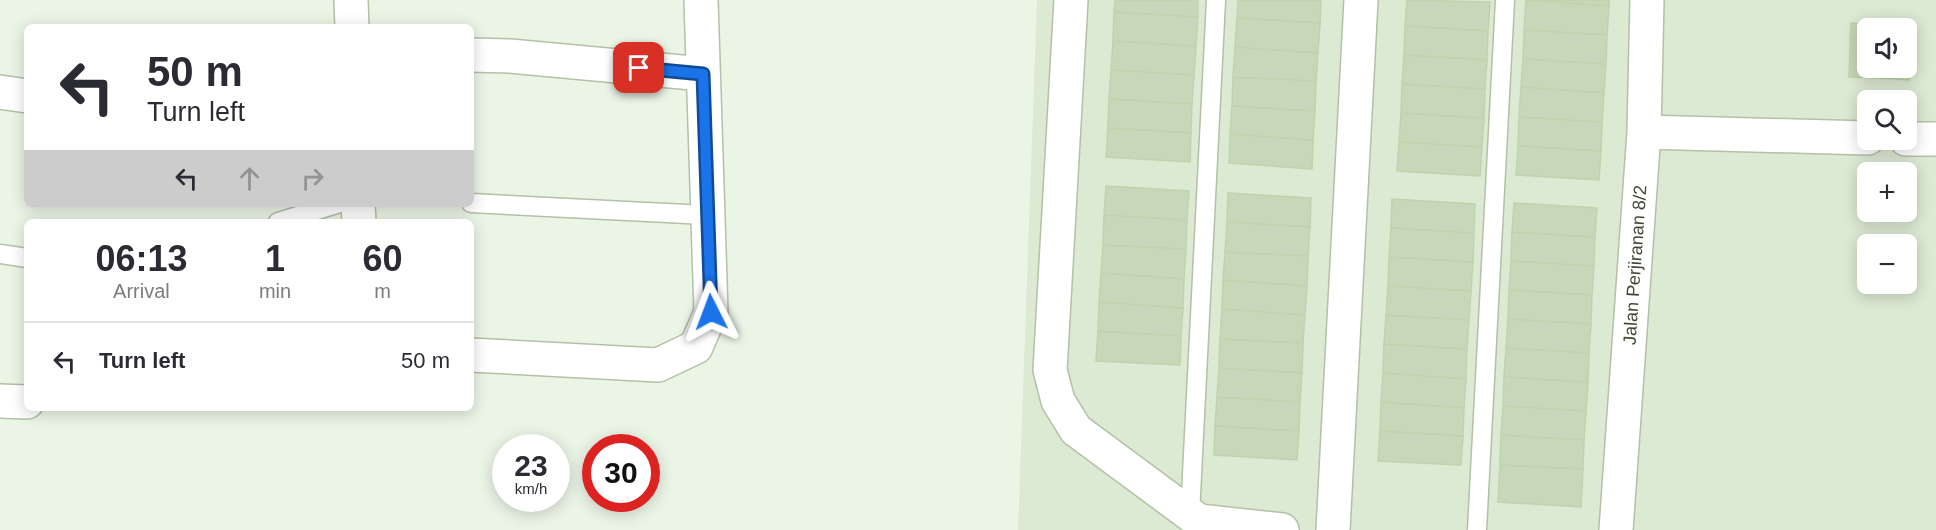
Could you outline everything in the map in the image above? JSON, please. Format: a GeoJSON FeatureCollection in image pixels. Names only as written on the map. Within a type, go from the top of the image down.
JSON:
{"type":"FeatureCollection","features":[{"type":"Feature","properties":{"kind":"street"},"geometry":{"type":"LineString","coordinates":[[351,0],[352,24]]}},
{"type":"Feature","properties":{"kind":"street"},"geometry":{"type":"LineString","coordinates":[[474,355],[658,365],[696,347],[711,312],[700,0]]}},
{"type":"Feature","properties":{"kind":"street"},"geometry":{"type":"LineString","coordinates":[[1071,0],[1050,370],[1058,401],[1076,430],[1199,521],[1282,530]]}},
{"type":"Feature","properties":{"kind":"street"},"geometry":{"type":"LineString","coordinates":[[1333,530],[1361,0]]}},
{"type":"Feature","properties":{"kind":"street","name":"Jalan Perjiranan 8/2"},"geometry":{"type":"LineString","coordinates":[[1616,530],[1644,132],[1647,0]]}},
{"type":"Feature","properties":{"kind":"street"},"geometry":{"type":"LineString","coordinates":[[474,55],[510,56],[703,74]]}},
{"type":"Feature","properties":{"kind":"street"},"geometry":{"type":"LineString","coordinates":[[0,92],[24,96]]}},
{"type":"Feature","properties":{"kind":"street"},"geometry":{"type":"LineString","coordinates":[[1644,132],[1857,138]]}},
{"type":"Feature","properties":{"kind":"street"},"geometry":{"type":"LineString","coordinates":[[1917,139],[1936,139]]}},
{"type":"Feature","properties":{"kind":"street"},"geometry":{"type":"LineString","coordinates":[[0,401],[24,402]]}},
{"type":"Feature","properties":{"kind":"lane"},"geometry":{"type":"LineString","coordinates":[[1190,514],[1216,0]]}},
{"type":"Feature","properties":{"kind":"lane"},"geometry":{"type":"LineString","coordinates":[[1477,530],[1504,0]]}},
{"type":"Feature","properties":{"kind":"lane"},"geometry":{"type":"LineString","coordinates":[[474,203],[706,215]]}},
{"type":"Feature","properties":{"kind":"lane"},"geometry":{"type":"LineString","coordinates":[[288,219],[327,207]]}},
{"type":"Feature","properties":{"kind":"lane"},"geometry":{"type":"LineString","coordinates":[[0,254],[24,258]]}},
{"type":"Feature","properties":{"kind":"shaded area"},"geometry":{"type":"Polygon","coordinates":[[[1037,0],[1936,0],[1936,530],[1018,530],[1037,0]]]}},
{"type":"Feature","properties":{"kind":"building"},"geometry":{"type":"Polygon","coordinates":[[[1115,0],[1198,0],[1198,17],[1114,12],[1115,0]]]}},
{"type":"Feature","properties":{"kind":"building"},"geometry":{"type":"Polygon","coordinates":[[[1238,0],[1321,0],[1320,23],[1237,18],[1238,0]]]}},
{"type":"Feature","properties":{"kind":"building"},"geometry":{"type":"Polygon","coordinates":[[[1407,0],[1490,2],[1488,31],[1405,26],[1407,0]]]}},
{"type":"Feature","properties":{"kind":"building"},"geometry":{"type":"Polygon","coordinates":[[[1526,0],[1609,0],[1609,6],[1526,0]]]}},
{"type":"Feature","properties":{"kind":"building"},"geometry":{"type":"Polygon","coordinates":[[[1526,0],[1609,6],[1607,35],[1524,30],[1526,0]]]}},
{"type":"Feature","properties":{"kind":"building"},"geometry":{"type":"Polygon","coordinates":[[[1114,12],[1198,17],[1196,46],[1113,41],[1114,12]]]}},
{"type":"Feature","properties":{"kind":"building"},"geometry":{"type":"Polygon","coordinates":[[[1237,18],[1320,23],[1318,53],[1235,47],[1237,18]]]}},
{"type":"Feature","properties":{"kind":"building"},"geometry":{"type":"Polygon","coordinates":[[[1851,23],[1857,23],[1857,77],[1849,77],[1851,23]]]}},
{"type":"Feature","properties":{"kind":"building"},"geometry":{"type":"Polygon","coordinates":[[[1405,26],[1488,31],[1487,60],[1404,55],[1405,26]]]}},
{"type":"Feature","properties":{"kind":"building"},"geometry":{"type":"Polygon","coordinates":[[[1524,30],[1607,35],[1606,64],[1523,59],[1524,30]]]}},
{"type":"Feature","properties":{"kind":"building"},"geometry":{"type":"Polygon","coordinates":[[[1113,41],[1196,46],[1194,75],[1111,70],[1113,41]]]}},
{"type":"Feature","properties":{"kind":"building"},"geometry":{"type":"Polygon","coordinates":[[[1235,47],[1318,53],[1316,81],[1233,77],[1235,47]]]}},
{"type":"Feature","properties":{"kind":"building"},"geometry":{"type":"Polygon","coordinates":[[[1404,55],[1487,60],[1485,89],[1402,84],[1404,55]]]}},
{"type":"Feature","properties":{"kind":"building"},"geometry":{"type":"Polygon","coordinates":[[[1523,59],[1606,64],[1604,93],[1521,87],[1523,59]]]}},
{"type":"Feature","properties":{"kind":"building"},"geometry":{"type":"Polygon","coordinates":[[[1111,70],[1194,75],[1192,104],[1109,99],[1111,70]]]}},
{"type":"Feature","properties":{"kind":"building"},"geometry":{"type":"Polygon","coordinates":[[[1233,77],[1316,81],[1315,111],[1232,106],[1233,77]]]}},
{"type":"Feature","properties":{"kind":"building"},"geometry":{"type":"Polygon","coordinates":[[[1879,78],[1909,78],[1909,80],[1879,78]]]}},
{"type":"Feature","properties":{"kind":"building"},"geometry":{"type":"Polygon","coordinates":[[[1402,84],[1485,89],[1484,118],[1401,113],[1402,84]]]}},
{"type":"Feature","properties":{"kind":"building"},"geometry":{"type":"Polygon","coordinates":[[[1521,87],[1604,93],[1602,122],[1519,117],[1521,87]]]}},
{"type":"Feature","properties":{"kind":"building"},"geometry":{"type":"Polygon","coordinates":[[[1109,99],[1192,104],[1191,133],[1108,128],[1109,99]]]}},
{"type":"Feature","properties":{"kind":"building"},"geometry":{"type":"Polygon","coordinates":[[[1232,106],[1315,111],[1313,140],[1230,134],[1232,106]]]}},
{"type":"Feature","properties":{"kind":"building"},"geometry":{"type":"Polygon","coordinates":[[[1401,113],[1484,118],[1482,147],[1399,142],[1401,113]]]}},
{"type":"Feature","properties":{"kind":"building"},"geometry":{"type":"Polygon","coordinates":[[[1519,117],[1602,122],[1601,151],[1518,146],[1519,117]]]}},
{"type":"Feature","properties":{"kind":"building"},"geometry":{"type":"Polygon","coordinates":[[[1108,128],[1191,133],[1190,162],[1106,157],[1108,128]]]}},
{"type":"Feature","properties":{"kind":"building"},"geometry":{"type":"Polygon","coordinates":[[[1230,134],[1313,140],[1312,169],[1229,163],[1230,134]]]}},
{"type":"Feature","properties":{"kind":"building"},"geometry":{"type":"Polygon","coordinates":[[[1399,142],[1482,147],[1480,176],[1397,171],[1399,142]]]}},
{"type":"Feature","properties":{"kind":"building"},"geometry":{"type":"Polygon","coordinates":[[[1518,146],[1601,151],[1599,180],[1516,175],[1518,146]]]}},
{"type":"Feature","properties":{"kind":"building"},"geometry":{"type":"Polygon","coordinates":[[[1106,186],[1189,191],[1187,220],[1104,215],[1106,186]]]}},
{"type":"Feature","properties":{"kind":"building"},"geometry":{"type":"Polygon","coordinates":[[[1228,193],[1311,198],[1310,227],[1227,222],[1228,193]]]}},
{"type":"Feature","properties":{"kind":"building"},"geometry":{"type":"Polygon","coordinates":[[[1392,199],[1475,204],[1474,233],[1391,228],[1392,199]]]}},
{"type":"Feature","properties":{"kind":"building"},"geometry":{"type":"Polygon","coordinates":[[[1514,203],[1597,208],[1595,237],[1512,232],[1514,203]]]}},
{"type":"Feature","properties":{"kind":"building"},"geometry":{"type":"Polygon","coordinates":[[[1104,215],[1187,220],[1186,249],[1103,245],[1104,215]]]}},
{"type":"Feature","properties":{"kind":"building"},"geometry":{"type":"Polygon","coordinates":[[[1227,222],[1310,227],[1308,256],[1225,252],[1227,222]]]}},
{"type":"Feature","properties":{"kind":"building"},"geometry":{"type":"Polygon","coordinates":[[[1391,228],[1474,233],[1473,262],[1389,257],[1391,228]]]}},
{"type":"Feature","properties":{"kind":"building"},"geometry":{"type":"Polygon","coordinates":[[[1512,232],[1595,237],[1594,266],[1511,261],[1512,232]]]}},
{"type":"Feature","properties":{"kind":"building"},"geometry":{"type":"Polygon","coordinates":[[[1103,245],[1186,249],[1184,279],[1101,273],[1103,245]]]}},
{"type":"Feature","properties":{"kind":"building"},"geometry":{"type":"Polygon","coordinates":[[[1225,252],[1308,256],[1307,286],[1223,280],[1225,252]]]}},
{"type":"Feature","properties":{"kind":"building"},"geometry":{"type":"Polygon","coordinates":[[[1389,257],[1473,262],[1471,291],[1388,286],[1389,257]]]}},
{"type":"Feature","properties":{"kind":"building"},"geometry":{"type":"Polygon","coordinates":[[[1511,261],[1594,266],[1592,295],[1509,290],[1511,261]]]}},
{"type":"Feature","properties":{"kind":"building"},"geometry":{"type":"Polygon","coordinates":[[[1101,273],[1184,279],[1183,308],[1099,302],[1101,273]]]}},
{"type":"Feature","properties":{"kind":"building"},"geometry":{"type":"Polygon","coordinates":[[[1223,280],[1307,286],[1305,315],[1222,309],[1223,280]]]}},
{"type":"Feature","properties":{"kind":"building"},"geometry":{"type":"Polygon","coordinates":[[[1388,286],[1471,291],[1469,320],[1386,315],[1388,286]]]}},
{"type":"Feature","properties":{"kind":"building"},"geometry":{"type":"Polygon","coordinates":[[[1509,290],[1592,295],[1591,324],[1508,319],[1509,290]]]}},
{"type":"Feature","properties":{"kind":"building"},"geometry":{"type":"Polygon","coordinates":[[[1099,302],[1183,308],[1181,336],[1098,331],[1099,302]]]}},
{"type":"Feature","properties":{"kind":"building"},"geometry":{"type":"Polygon","coordinates":[[[1222,309],[1305,315],[1303,343],[1220,339],[1222,309]]]}},
{"type":"Feature","properties":{"kind":"building"},"geometry":{"type":"Polygon","coordinates":[[[1386,315],[1469,320],[1467,349],[1384,344],[1386,315]]]}},
{"type":"Feature","properties":{"kind":"building"},"geometry":{"type":"Polygon","coordinates":[[[1508,319],[1591,324],[1589,353],[1506,348],[1508,319]]]}},
{"type":"Feature","properties":{"kind":"building"},"geometry":{"type":"Polygon","coordinates":[[[1098,331],[1181,336],[1180,365],[1096,361],[1098,331]]]}},
{"type":"Feature","properties":{"kind":"building"},"geometry":{"type":"Polygon","coordinates":[[[1220,339],[1303,343],[1302,373],[1219,368],[1220,339]]]}},
{"type":"Feature","properties":{"kind":"building"},"geometry":{"type":"Polygon","coordinates":[[[1384,344],[1467,349],[1466,379],[1383,373],[1384,344]]]}},
{"type":"Feature","properties":{"kind":"building"},"geometry":{"type":"Polygon","coordinates":[[[1506,348],[1589,353],[1588,382],[1504,377],[1506,348]]]}},
{"type":"Feature","properties":{"kind":"building"},"geometry":{"type":"Polygon","coordinates":[[[1219,368],[1302,373],[1300,402],[1217,397],[1219,368]]]}},
{"type":"Feature","properties":{"kind":"building"},"geometry":{"type":"Polygon","coordinates":[[[1383,373],[1466,379],[1464,408],[1381,402],[1383,373]]]}},
{"type":"Feature","properties":{"kind":"building"},"geometry":{"type":"Polygon","coordinates":[[[1504,377],[1588,382],[1586,411],[1503,406],[1504,377]]]}},
{"type":"Feature","properties":{"kind":"building"},"geometry":{"type":"Polygon","coordinates":[[[1217,397],[1300,402],[1299,431],[1215,426],[1217,397]]]}},
{"type":"Feature","properties":{"kind":"building"},"geometry":{"type":"Polygon","coordinates":[[[1381,402],[1464,408],[1463,436],[1380,431],[1381,402]]]}},
{"type":"Feature","properties":{"kind":"building"},"geometry":{"type":"Polygon","coordinates":[[[1503,406],[1586,411],[1584,440],[1501,435],[1503,406]]]}},
{"type":"Feature","properties":{"kind":"building"},"geometry":{"type":"Polygon","coordinates":[[[1215,426],[1299,431],[1297,460],[1214,455],[1215,426]]]}},
{"type":"Feature","properties":{"kind":"building"},"geometry":{"type":"Polygon","coordinates":[[[1380,431],[1463,436],[1461,465],[1378,461],[1380,431]]]}},
{"type":"Feature","properties":{"kind":"building"},"geometry":{"type":"Polygon","coordinates":[[[1501,435],[1584,440],[1583,469],[1500,465],[1501,435]]]}},
{"type":"Feature","properties":{"kind":"building"},"geometry":{"type":"Polygon","coordinates":[[[1500,465],[1583,469],[1581,507],[1498,502],[1500,465]]]}},
{"type":"Feature","properties":{"kind":"route"},"geometry":{"type":"LineString","coordinates":[[639,68],[703,74],[711,312]]}}]}
